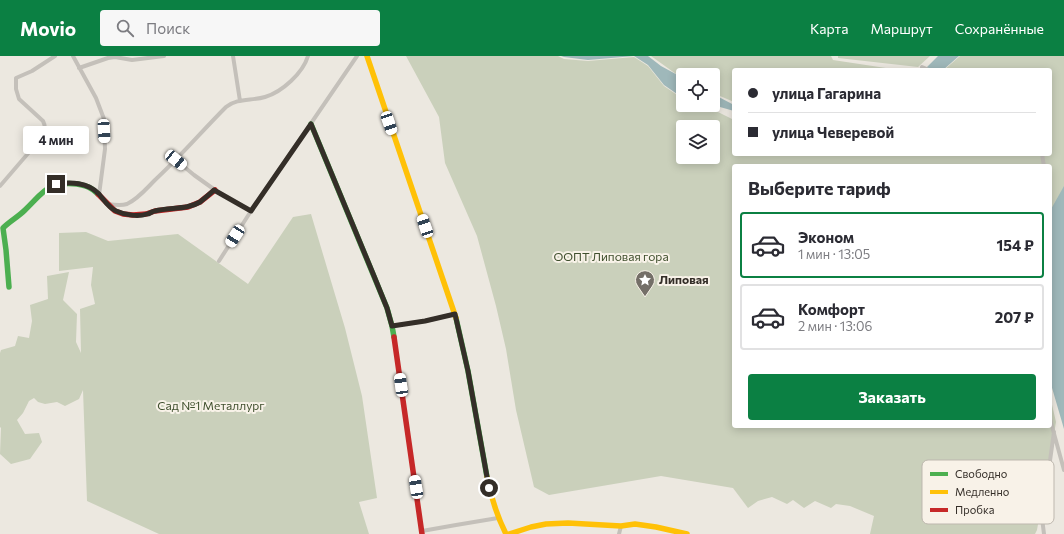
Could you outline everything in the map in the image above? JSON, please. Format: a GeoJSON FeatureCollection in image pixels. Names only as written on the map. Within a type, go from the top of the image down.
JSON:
{"type":"FeatureCollection","features":[{"type":"Feature","properties":{"kind":"street"},"geometry":{"type":"LineString","coordinates":[[0,186],[43,136],[46,129],[43,121],[19,98],[16,88],[16,78],[32,71],[55,56]]}},
{"type":"Feature","properties":{"kind":"street"},"geometry":{"type":"LineString","coordinates":[[73,56],[96,98],[104,119],[105,148],[100,195]]}},
{"type":"Feature","properties":{"kind":"street"},"geometry":{"type":"LineString","coordinates":[[79,68],[115,57],[132,60],[164,56]]}},
{"type":"Feature","properties":{"kind":"street"},"geometry":{"type":"LineString","coordinates":[[233,56],[240,101]]}},
{"type":"Feature","properties":{"kind":"street"},"geometry":{"type":"LineString","coordinates":[[108,204],[119,206],[137,198],[232,102],[266,97],[277,91],[296,77],[308,56]]}},
{"type":"Feature","properties":{"kind":"street"},"geometry":{"type":"LineString","coordinates":[[219,261],[251,211],[357,56]]}},
{"type":"Feature","properties":{"kind":"street"},"geometry":{"type":"LineString","coordinates":[[366,57],[455,314],[468,371],[489,488],[498,518],[507,534],[546,524],[568,523],[621,526],[635,524],[687,534]]}},
{"type":"Feature","properties":{"kind":"street"},"geometry":{"type":"LineString","coordinates":[[311,124],[387,308],[392,326],[422,533],[456,524],[498,518]]}},
{"type":"Feature","properties":{"kind":"street"},"geometry":{"type":"LineString","coordinates":[[176,160],[214,190],[251,211]]}},
{"type":"Feature","properties":{"kind":"street"},"geometry":{"type":"LineString","coordinates":[[9,287],[3,228],[24,211],[46,189],[56,184],[67,182],[83,184],[92,188],[115,211],[133,215],[188,207],[200,202],[214,190]]}},
{"type":"Feature","properties":{"kind":"street"},"geometry":{"type":"LineString","coordinates":[[392,326],[425,321],[455,314]]}},
{"type":"Feature","properties":{"kind":"street"},"geometry":{"type":"LineString","coordinates":[[1052,425],[1064,470]]}},
{"type":"Feature","properties":{"kind":"street"},"geometry":{"type":"LineString","coordinates":[[1050,460],[1054,432]]}},
{"type":"Feature","properties":{"kind":"street"},"geometry":{"type":"LineString","coordinates":[[1043,524],[1044,534]]}},
{"type":"Feature","properties":{"kind":"street"},"geometry":{"type":"LineString","coordinates":[[619,534],[621,526]]}},
{"type":"Feature","properties":{"kind":"green space","name":"ООПТ Липовая гора"},"geometry":{"type":"Polygon","coordinates":[[[406,56],[558,56],[564,59],[588,61],[634,57],[648,66],[664,86],[676,94],[676,112],[718,112],[732,119],[732,156],[1052,156],[1052,68],[946,68],[960,56],[1064,56],[1064,189],[1052,216],[1052,164],[732,164],[732,428],[1052,428],[1052,405],[1056,422],[1049,460],[922,460],[922,524],[1038,524],[1035,534],[870,534],[874,516],[850,506],[836,504],[831,508],[815,501],[804,508],[793,500],[787,504],[772,497],[758,501],[748,508],[733,488],[661,476],[549,495],[534,487],[516,410],[506,349],[477,236],[445,163],[439,117],[406,56]]]}},
{"type":"Feature","properties":{"kind":"green space"},"geometry":{"type":"Polygon","coordinates":[[[651,56],[831,56],[833,60],[886,68],[732,68],[732,101],[720,96],[720,68],[676,68],[676,74],[651,56]]]}},
{"type":"Feature","properties":{"kind":"green space"},"geometry":{"type":"Polygon","coordinates":[[[838,56],[930,56],[918,67],[838,58],[838,56]]]}},
{"type":"Feature","properties":{"kind":"green space","name":"Сад №1 Металлург"},"geometry":{"type":"Polygon","coordinates":[[[311,214],[345,328],[362,396],[377,498],[359,502],[369,534],[159,534],[87,501],[83,390],[79,399],[65,406],[57,402],[45,404],[38,402],[34,398],[29,401],[23,413],[17,420],[25,434],[39,433],[42,442],[30,459],[11,464],[0,454],[0,353],[1,350],[15,346],[18,336],[29,338],[32,321],[30,305],[48,299],[47,276],[69,272],[63,300],[77,314],[76,342],[81,353],[80,309],[95,304],[91,285],[93,267],[59,271],[59,233],[86,232],[108,241],[178,234],[248,284],[293,217],[311,214]]]}},
{"type":"Feature","properties":{"kind":"water"},"geometry":{"type":"Polygon","coordinates":[[[561,56],[634,56],[588,60],[561,56]]]}},
{"type":"Feature","properties":{"kind":"water"},"geometry":{"type":"Polygon","coordinates":[[[634,56],[648,56],[661,66],[676,74],[676,93],[664,85],[648,65],[634,56]]]}},
{"type":"Feature","properties":{"kind":"water"},"geometry":{"type":"Polygon","coordinates":[[[938,56],[959,56],[945,68],[926,68],[938,56]]]}},
{"type":"Feature","properties":{"kind":"water"},"geometry":{"type":"Polygon","coordinates":[[[720,98],[732,104],[732,110],[720,107],[720,98]]]}},
{"type":"Feature","properties":{"kind":"water"},"geometry":{"type":"Polygon","coordinates":[[[1064,186],[1064,429],[1052,388],[1052,207],[1064,186]]]}},
{"type":"Feature","properties":{"kind":"traffic: fast"},"geometry":{"type":"LineString","coordinates":[[311,124],[387,308],[394,337]]}},
{"type":"Feature","properties":{"kind":"traffic: fast"},"geometry":{"type":"LineString","coordinates":[[9,287],[3,228],[52,186],[59,184],[84,185],[98,194]]}},
{"type":"Feature","properties":{"kind":"traffic: fast"},"geometry":{"type":"LineString","coordinates":[[456,318],[468,371],[487,477]]}},
{"type":"Feature","properties":{"kind":"traffic: slow"},"geometry":{"type":"LineString","coordinates":[[367,56],[456,318]]}},
{"type":"Feature","properties":{"kind":"traffic: slow"},"geometry":{"type":"LineString","coordinates":[[487,477],[490,492],[506,534]]}},
{"type":"Feature","properties":{"kind":"traffic: slow"},"geometry":{"type":"LineString","coordinates":[[509,534],[546,524],[568,523],[621,526],[635,524],[687,534]]}},
{"type":"Feature","properties":{"kind":"traffic: jam"},"geometry":{"type":"LineString","coordinates":[[98,194],[115,211],[133,215],[188,207],[200,202],[215,190]]}},
{"type":"Feature","properties":{"kind":"traffic: jam"},"geometry":{"type":"LineString","coordinates":[[394,337],[422,534]]}},
{"type":"Feature","properties":{"kind":"place","name":"Липовая"},"geometry":{"type":"Point","coordinates":[645,297]}},
{"type":"Feature","properties":{"kind":"route"},"geometry":{"type":"LineString","coordinates":[[56,184],[67,182],[83,184],[92,188],[115,211],[123,214],[146,214],[155,211],[188,207],[200,202],[214,190],[251,211],[311,124],[387,308],[392,326],[425,321],[455,314],[465,354],[489,488]]}}]}
